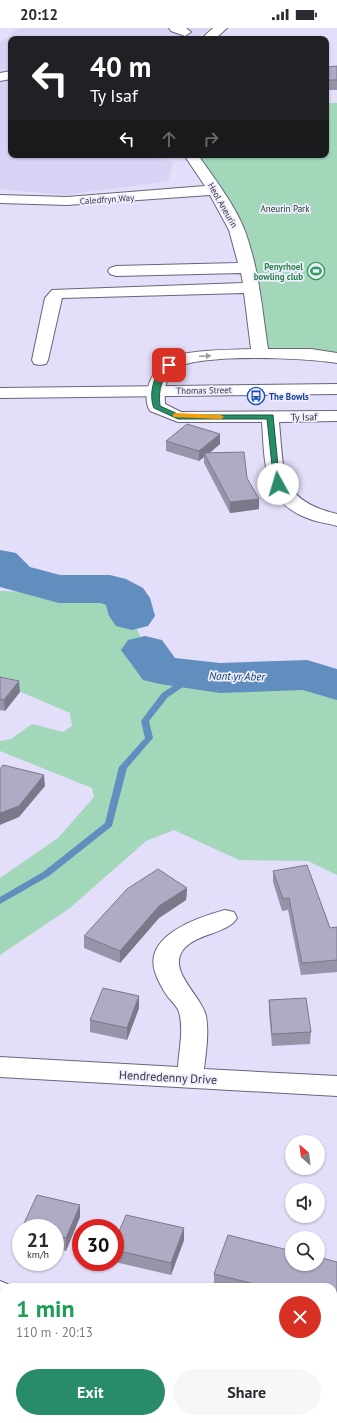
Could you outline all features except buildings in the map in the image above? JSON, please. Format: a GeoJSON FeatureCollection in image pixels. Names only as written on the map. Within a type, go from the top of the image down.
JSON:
{"type":"FeatureCollection","features":[{"type":"Feature","properties":{"kind":"street"},"geometry":{"type":"LineString","coordinates":[[211,36],[221,28]]}},
{"type":"Feature","properties":{"kind":"street","name":"Heol Aneurin"},"geometry":{"type":"LineString","coordinates":[[193,158],[215,190],[237,230],[251,288],[260,354]]}},
{"type":"Feature","properties":{"kind":"street","name":"Caledfryn Way"},"geometry":{"type":"LineString","coordinates":[[0,199],[67,201],[215,190]]}},
{"type":"Feature","properties":{"kind":"street"},"geometry":{"type":"LineString","coordinates":[[116,271],[247,267]]}},
{"type":"Feature","properties":{"kind":"street"},"geometry":{"type":"LineString","coordinates":[[40,360],[53,298],[58,293],[251,288]]}},
{"type":"Feature","properties":{"kind":"street"},"geometry":{"type":"LineString","coordinates":[[155,391],[162,374],[169,365],[199,356],[310,354],[337,358]]}},
{"type":"Feature","properties":{"kind":"street","name":"Thomas Street"},"geometry":{"type":"LineString","coordinates":[[0,393],[337,389]]}},
{"type":"Feature","properties":{"kind":"street","name":"Ty Isaf"},"geometry":{"type":"LineString","coordinates":[[155,391],[156,407],[178,417],[337,416]]}},
{"type":"Feature","properties":{"kind":"street"},"geometry":{"type":"LineString","coordinates":[[270,417],[278,484],[284,497],[300,509],[321,517],[337,520]]}},
{"type":"Feature","properties":{"kind":"street"},"geometry":{"type":"LineString","coordinates":[[190,1078],[194,1017],[190,1007],[174,987],[167,971],[167,954],[173,942],[185,934],[225,918]]}},
{"type":"Feature","properties":{"kind":"street","name":"Hendredenny Drive"},"geometry":{"type":"LineString","coordinates":[[0,1067],[337,1086]]}},
{"type":"Feature","properties":{"kind":"shaded area"},"geometry":{"type":"Polygon","coordinates":[[[23,28],[209,28],[200,36],[10,36],[15,30],[23,28]]]}},
{"type":"Feature","properties":{"kind":"shaded area"},"geometry":{"type":"Polygon","coordinates":[[[8,37],[8,158],[156,158],[173,162],[168,181],[65,195],[0,189],[0,43],[8,37]]]}},
{"type":"Feature","properties":{"kind":"green space","name":"Aneurin Park"},"geometry":{"type":"Polygon","coordinates":[[[329,103],[337,103],[337,358],[260,354],[237,230],[194,158],[329,158],[329,103]]]}},
{"type":"Feature","properties":{"kind":"green space"},"geometry":{"type":"Polygon","coordinates":[[[59,589],[110,589],[127,598],[140,636],[160,670],[220,678],[307,675],[337,685],[337,875],[308,861],[239,860],[174,830],[146,841],[70,908],[0,955],[0,878],[58,838],[94,797],[92,788],[0,751],[0,741],[11,739],[32,724],[63,732],[72,726],[70,713],[0,683],[0,591],[28,592],[59,589]]]}},
{"type":"Feature","properties":{"kind":"waterway","name":"Nant yr Aber"},"geometry":{"type":"LineString","coordinates":[[0,563],[14,577],[59,589],[110,589],[127,598],[132,616]]}},
{"type":"Feature","properties":{"kind":"waterway","name":"Nant yr Aber"},"geometry":{"type":"LineString","coordinates":[[145,650],[160,670],[220,678],[307,675],[337,685]]}},
{"type":"Feature","properties":{"kind":"waterway"},"geometry":{"type":"LineString","coordinates":[[0,901],[46,874],[109,824],[123,767],[149,738],[145,721],[165,695],[197,675]]}},
{"type":"Feature","properties":{"kind":"slow traffic"},"geometry":{"type":"LineString","coordinates":[[175,416],[221,417]]}},
{"type":"Feature","properties":{"kind":"place","name":"Penyrhoel bowling club"},"geometry":{"type":"Point","coordinates":[316,271]}},
{"type":"Feature","properties":{"kind":"place","name":"The Bowls"},"geometry":{"type":"Point","coordinates":[256,396]}},
{"type":"Feature","properties":{"kind":"route"},"geometry":{"type":"LineString","coordinates":[[169,365],[162,374],[155,391],[156,407],[178,417],[270,417],[278,484]]}}]}
